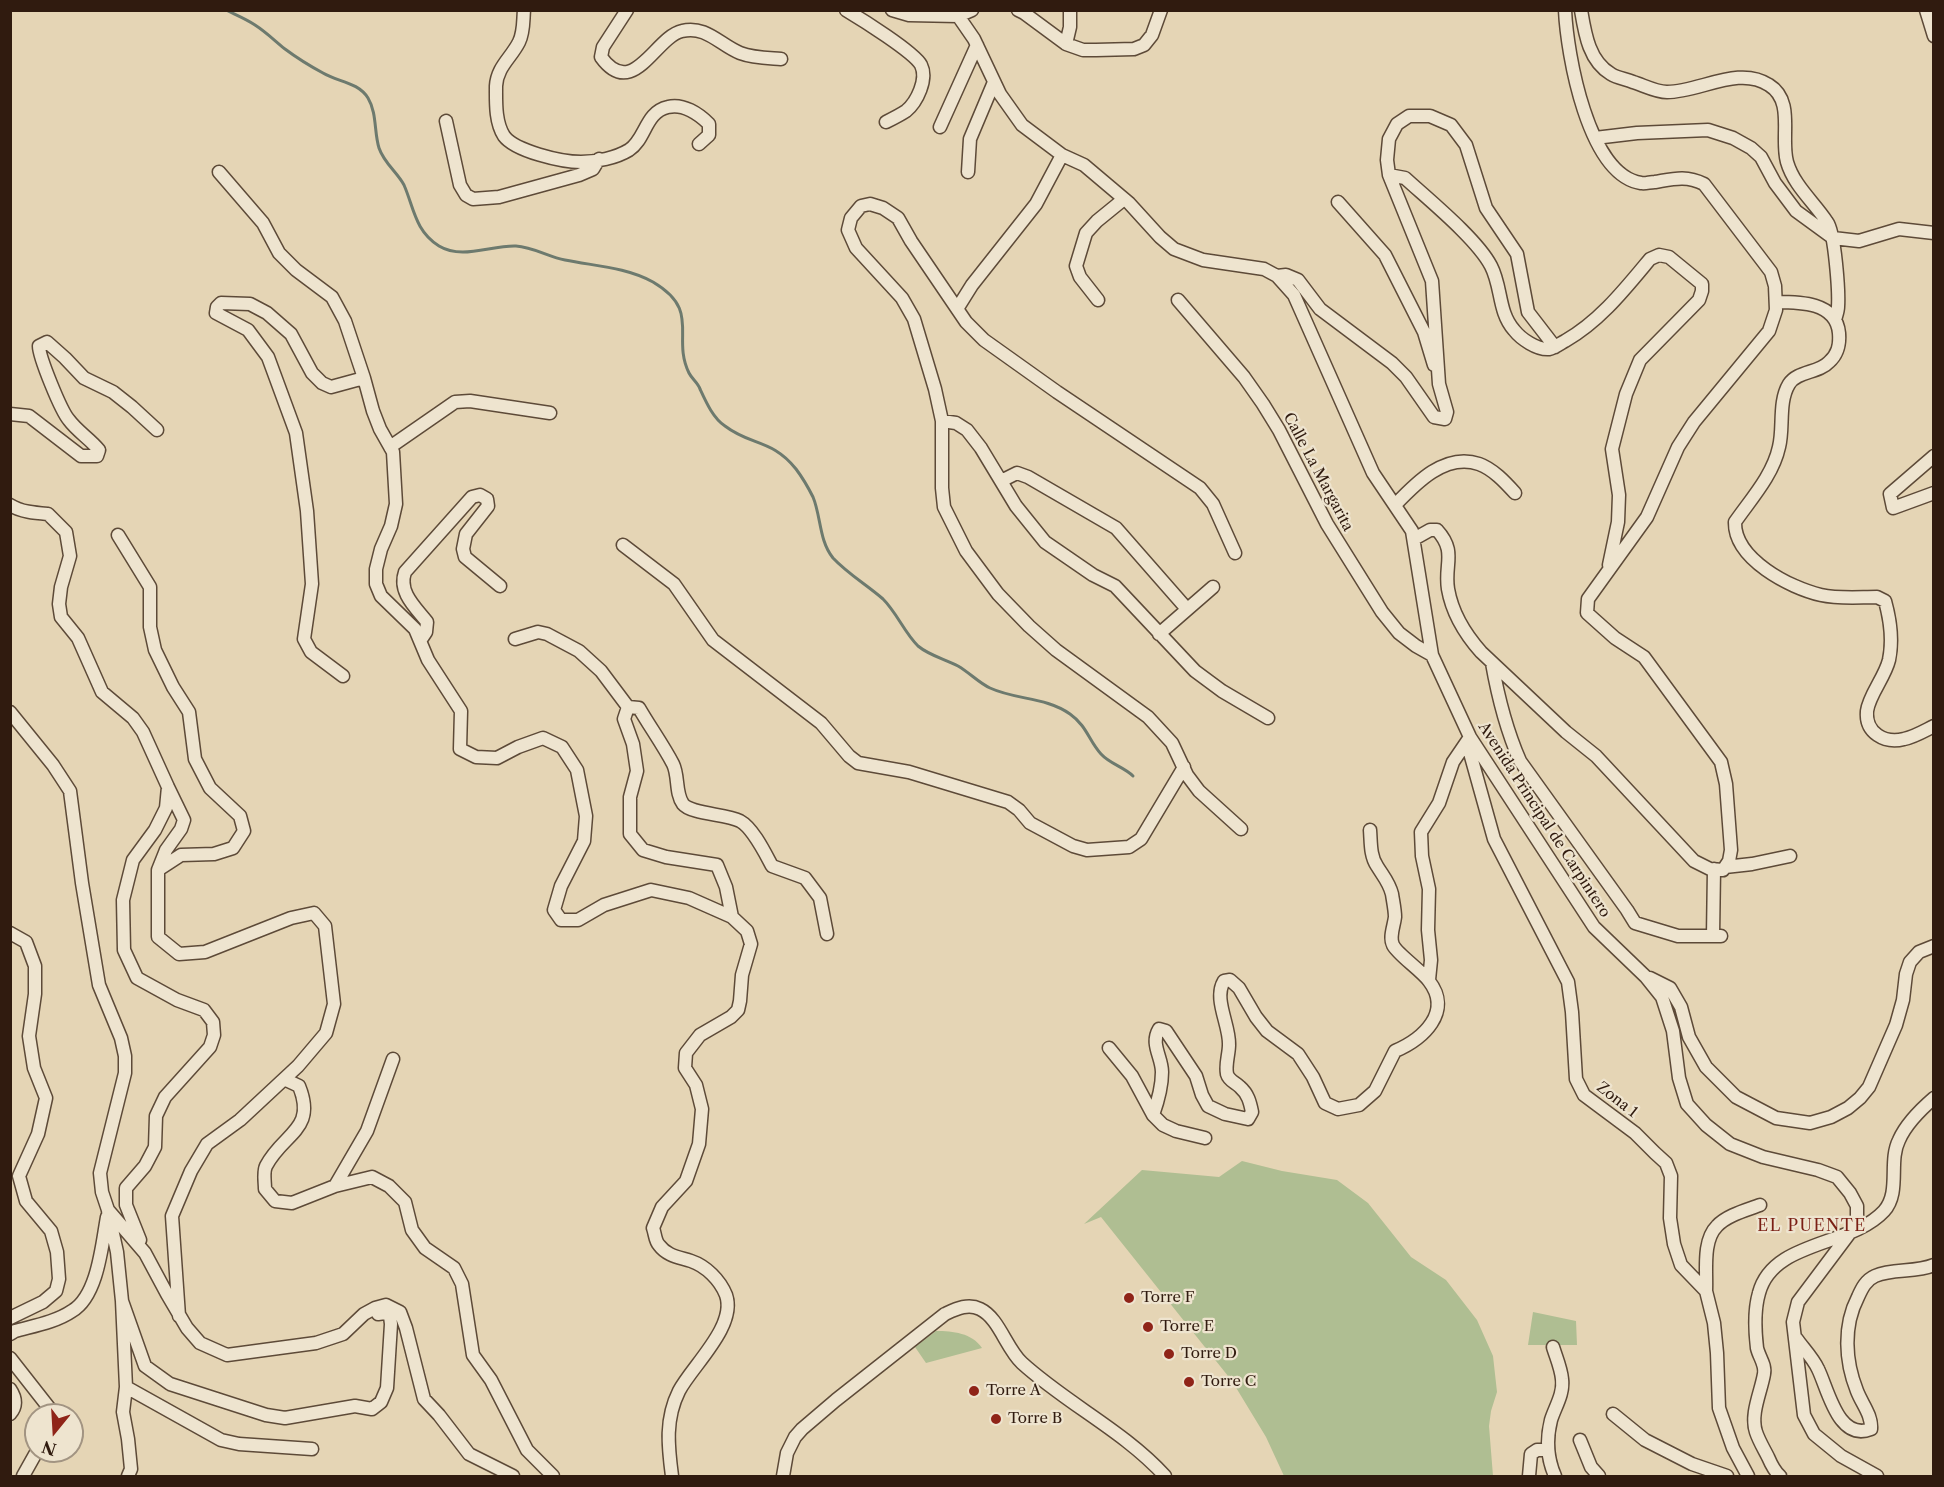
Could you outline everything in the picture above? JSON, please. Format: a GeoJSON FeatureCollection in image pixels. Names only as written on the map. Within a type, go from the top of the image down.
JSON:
{"type":"FeatureCollection","features":[{"type":"Feature","properties":{"kind":"street"},"geometry":{"type":"LineString","coordinates":[[524,10],[519,43],[502,65],[496,83],[496,111],[500,128],[513,145],[525,151],[581,162],[611,158],[635,146],[656,112],[668,107],[681,106],[703,118],[709,124],[709,135],[699,144]]}},
{"type":"Feature","properties":{"kind":"street"},"geometry":{"type":"LineString","coordinates":[[627,10],[603,47],[602,57],[607,64],[618,71],[629,72],[638,68],[671,36],[680,31],[691,30],[706,32],[738,52],[750,56],[781,59]]}},
{"type":"Feature","properties":{"kind":"street"},"geometry":{"type":"LineString","coordinates":[[846,10],[866,22],[920,64],[923,75],[918,96],[908,110],[886,122]]}},
{"type":"Feature","properties":{"kind":"street"},"geometry":{"type":"LineString","coordinates":[[892,10],[909,15],[972,10]]}},
{"type":"Feature","properties":{"kind":"street"},"geometry":{"type":"LineString","coordinates":[[1018,10],[1066,44],[1083,50],[1134,49],[1144,45],[1152,35],[1161,10]]}},
{"type":"Feature","properties":{"kind":"street"},"geometry":{"type":"LineString","coordinates":[[1066,44],[1070,27],[1070,10]]}},
{"type":"Feature","properties":{"kind":"street"},"geometry":{"type":"LineString","coordinates":[[1565,10],[1568,46],[1575,83],[1595,138],[1612,166],[1629,179],[1642,184],[1682,177],[1704,184],[1771,272],[1776,310],[1769,331],[1694,422],[1678,447],[1647,517],[1588,599],[1587,613],[1615,638],[1644,657],[1721,762],[1726,784],[1731,850],[1729,861],[1719,868]]}},
{"type":"Feature","properties":{"kind":"street"},"geometry":{"type":"LineString","coordinates":[[1581,10],[1586,39],[1599,64],[1612,75],[1664,92],[1682,91],[1736,78],[1755,79],[1769,85],[1781,95],[1784,110],[1786,159],[1791,174],[1829,224],[1833,238],[1838,309],[1835,320]]}},
{"type":"Feature","properties":{"kind":"street"},"geometry":{"type":"LineString","coordinates":[[1926,10],[1934,36]]}},
{"type":"Feature","properties":{"kind":"street"},"geometry":{"type":"LineString","coordinates":[[956,13],[977,45],[1000,94],[1022,124],[1062,155],[1084,165],[1124,199],[1174,249],[1203,260],[1264,269],[1277,276],[1286,275],[1298,280],[1320,309],[1392,363],[1406,377],[1434,417],[1445,419],[1447,412],[1424,333],[1385,255],[1338,202]]}},
{"type":"Feature","properties":{"kind":"street"},"geometry":{"type":"LineString","coordinates":[[940,127],[977,45]]}},
{"type":"Feature","properties":{"kind":"street"},"geometry":{"type":"LineString","coordinates":[[968,172],[970,139],[994,82]]}},
{"type":"Feature","properties":{"kind":"street"},"geometry":{"type":"LineString","coordinates":[[1439,384],[1432,281],[1389,176],[1387,160],[1389,139],[1397,124],[1409,116],[1430,116],[1451,125],[1466,145],[1486,208],[1517,254],[1528,312],[1555,347]]}},
{"type":"Feature","properties":{"kind":"street"},"geometry":{"type":"LineString","coordinates":[[446,121],[460,185],[466,195],[473,198],[499,197],[579,175],[593,169],[599,159]]}},
{"type":"Feature","properties":{"kind":"street"},"geometry":{"type":"LineString","coordinates":[[1595,138],[1708,130],[1733,138],[1751,148],[1761,157],[1775,183],[1796,211],[1833,238],[1859,241],[1899,229],[1934,233]]}},
{"type":"Feature","properties":{"kind":"street"},"geometry":{"type":"LineString","coordinates":[[957,309],[972,285],[1036,204],[1062,155]]}},
{"type":"Feature","properties":{"kind":"street"},"geometry":{"type":"LineString","coordinates":[[219,172],[263,223],[279,253],[296,270],[332,297],[345,321],[380,429],[393,452],[396,504],[391,526],[381,549],[376,569],[376,584],[381,596],[415,629],[428,660],[461,711],[460,749],[476,757],[497,759],[518,747],[543,738],[562,747],[577,770],[586,816],[585,841],[561,886],[554,910],[561,920],[578,920],[604,905],[651,890],[689,898],[732,917],[747,931],[751,944],[742,975],[738,1010],[731,1017],[700,1035],[686,1053],[685,1068],[696,1085],[702,1109],[699,1144],[686,1181],[662,1207],[653,1228],[658,1244],[672,1256],[693,1262],[715,1277],[727,1297],[727,1318],[679,1391],[668,1425],[672,1476]]}},
{"type":"Feature","properties":{"kind":"street"},"geometry":{"type":"LineString","coordinates":[[1389,176],[1405,178],[1480,251],[1491,266],[1499,288],[1503,312],[1514,330],[1526,341],[1541,348],[1551,349],[1579,333],[1609,307],[1650,259],[1659,255],[1668,257],[1702,285],[1699,300],[1640,360],[1626,394],[1612,449],[1619,495],[1618,522],[1608,569]]}},
{"type":"Feature","properties":{"kind":"street"},"geometry":{"type":"LineString","coordinates":[[1098,300],[1080,277],[1076,266],[1086,234],[1097,221],[1124,199]]}},
{"type":"Feature","properties":{"kind":"street"},"geometry":{"type":"LineString","coordinates":[[1235,553],[1213,504],[1200,488],[984,340],[966,322],[898,218],[883,208],[870,204],[861,206],[851,218],[848,230],[856,248],[902,298],[914,319],[942,421],[944,507],[966,551],[998,594],[1029,626],[1056,650],[1148,717],[1172,743],[1199,791],[1241,829]]}},
{"type":"Feature","properties":{"kind":"street","name":"Avenida Principal de Carpintero"},"geometry":{"type":"LineString","coordinates":[[1277,276],[1294,295],[1373,473],[1412,531],[1432,655],[1470,736],[1594,927],[1646,976],[1662,997],[1673,1030],[1679,1078],[1687,1104],[1706,1125],[1730,1144],[1763,1156],[1818,1170],[1837,1178],[1850,1193],[1857,1206],[1857,1219],[1852,1230]]}},
{"type":"Feature","properties":{"kind":"street","name":"Calle La Margarita"},"geometry":{"type":"LineString","coordinates":[[1178,300],[1244,376],[1263,404],[1327,524],[1382,612],[1399,633],[1432,655]]}},
{"type":"Feature","properties":{"kind":"street"},"geometry":{"type":"LineString","coordinates":[[1776,302],[1798,302],[1819,306],[1834,317],[1839,329],[1840,343],[1836,354],[1827,364],[1796,378],[1789,384],[1784,401],[1780,447],[1773,466],[1735,522],[1735,531],[1749,556],[1787,584],[1822,596],[1876,597],[1885,601],[1890,619],[1889,661],[1867,711],[1869,726],[1873,733],[1891,741],[1906,739],[1934,726]]}},
{"type":"Feature","properties":{"kind":"street"},"geometry":{"type":"LineString","coordinates":[[342,676],[311,652],[304,639],[312,584],[307,511],[296,433],[268,357],[248,330],[216,313],[217,307],[221,303],[250,304],[267,314],[291,334],[312,373],[322,383],[331,387],[364,378]]}},
{"type":"Feature","properties":{"kind":"street"},"geometry":{"type":"LineString","coordinates":[[10,414],[29,416],[81,456],[97,456],[99,450],[68,420],[39,353],[39,346],[47,342],[84,378],[113,392],[157,430]]}},
{"type":"Feature","properties":{"kind":"street"},"geometry":{"type":"LineString","coordinates":[[390,447],[455,402],[470,401],[550,413]]}},
{"type":"Feature","properties":{"kind":"street"},"geometry":{"type":"LineString","coordinates":[[942,421],[956,423],[967,430],[981,448],[1016,506],[1046,542],[1093,575],[1115,586],[1195,671],[1222,691],[1268,718]]}},
{"type":"Feature","properties":{"kind":"street"},"geometry":{"type":"LineString","coordinates":[[1934,456],[1890,494],[1893,508],[1934,493]]}},
{"type":"Feature","properties":{"kind":"street"},"geometry":{"type":"LineString","coordinates":[[1395,505],[1418,480],[1438,468],[1459,462],[1479,464],[1501,478],[1515,493]]}},
{"type":"Feature","properties":{"kind":"street"},"geometry":{"type":"LineString","coordinates":[[1001,481],[1017,473],[1028,477],[1116,528],[1187,609]]}},
{"type":"Feature","properties":{"kind":"street"},"geometry":{"type":"LineString","coordinates":[[420,641],[426,632],[427,622],[404,592],[402,581],[405,572],[472,497],[480,495],[487,499],[488,506],[466,534],[463,549],[465,557],[500,586]]}},
{"type":"Feature","properties":{"kind":"street"},"geometry":{"type":"LineString","coordinates":[[10,505],[32,513],[48,514],[66,532],[70,556],[61,587],[59,604],[61,617],[78,638],[102,692],[133,718],[143,732],[184,820],[182,829],[166,850],[158,870],[158,937],[179,954],[206,952],[291,918],[314,913],[325,926],[334,1004],[326,1033],[284,1080],[240,1120],[207,1144],[191,1171],[172,1216],[180,1316]]}},
{"type":"Feature","properties":{"kind":"street"},"geometry":{"type":"LineString","coordinates":[[1414,539],[1430,530],[1437,530],[1446,540],[1448,587],[1454,609],[1468,638],[1566,732],[1596,756],[1695,861],[1710,869],[1752,864],[1790,856]]}},
{"type":"Feature","properties":{"kind":"street"},"geometry":{"type":"LineString","coordinates":[[118,535],[150,587],[150,627],[155,650],[173,687],[189,712],[195,759],[210,788],[240,816],[244,831],[233,848],[214,854],[181,855],[158,870]]}},
{"type":"Feature","properties":{"kind":"street"},"geometry":{"type":"LineString","coordinates":[[623,545],[674,584],[713,640],[821,723],[849,756],[858,763],[909,772],[1008,802],[1019,810],[1030,823],[1074,846],[1087,850],[1129,847],[1141,839],[1184,767]]}},
{"type":"Feature","properties":{"kind":"street"},"geometry":{"type":"LineString","coordinates":[[1159,633],[1213,587]]}},
{"type":"Feature","properties":{"kind":"street"},"geometry":{"type":"LineString","coordinates":[[515,639],[538,632],[547,633],[579,651],[601,671],[628,707],[639,708],[674,766],[684,805],[691,810],[718,814],[742,822],[760,843],[772,866],[805,878],[820,898],[827,934]]}},
{"type":"Feature","properties":{"kind":"street"},"geometry":{"type":"LineString","coordinates":[[1492,663],[1499,701],[1510,740],[1520,761],[1635,923],[1678,936],[1717,936],[1719,868]]}},
{"type":"Feature","properties":{"kind":"street"},"geometry":{"type":"LineString","coordinates":[[628,707],[624,719],[633,744],[637,771],[630,797],[630,834],[643,850],[666,857],[717,865],[726,887],[732,917]]}},
{"type":"Feature","properties":{"kind":"street"},"geometry":{"type":"LineString","coordinates":[[10,712],[53,765],[70,791],[82,884],[99,985],[121,1038],[125,1056],[125,1073],[100,1173],[102,1192],[117,1252],[122,1301],[126,1386],[123,1412],[131,1469],[128,1476]]}},
{"type":"Feature","properties":{"kind":"street"},"geometry":{"type":"LineString","coordinates":[[1429,980],[1431,960],[1428,930],[1429,889],[1421,849],[1421,832],[1439,803],[1453,762],[1470,736]]}},
{"type":"Feature","properties":{"kind":"street","name":"Zona 1"},"geometry":{"type":"LineString","coordinates":[[1470,736],[1470,753],[1494,839],[1568,982],[1576,1079],[1584,1095],[1635,1133],[1666,1163],[1671,1176],[1670,1218],[1674,1244],[1681,1265],[1706,1291],[1714,1323],[1719,1408],[1733,1448],[1748,1476]]}},
{"type":"Feature","properties":{"kind":"street"},"geometry":{"type":"LineString","coordinates":[[168,787],[166,808],[155,830],[133,860],[123,900],[124,950],[137,978],[177,1000],[204,1010],[213,1022],[214,1035],[210,1047],[165,1097],[156,1116],[155,1147],[145,1166],[126,1188],[126,1205],[145,1253],[187,1328],[200,1343],[227,1355],[316,1343],[343,1334],[364,1314],[386,1305],[400,1312],[424,1399],[469,1454],[513,1476]]}},
{"type":"Feature","properties":{"kind":"street"},"geometry":{"type":"LineString","coordinates":[[1153,1115],[1161,1091],[1162,1069],[1155,1046],[1159,1029],[1166,1031],[1196,1076],[1208,1106],[1225,1114],[1248,1119],[1252,1112],[1250,1100],[1240,1087],[1231,1081],[1226,1072],[1230,1044],[1220,997],[1220,987],[1224,981],[1230,980],[1239,988],[1256,1017],[1268,1031],[1298,1054],[1313,1077],[1325,1103],[1338,1109],[1359,1105],[1375,1091],[1395,1051],[1410,1045],[1425,1034],[1438,1006],[1436,992],[1429,980],[1393,945],[1395,916],[1392,895],[1388,879],[1376,864],[1371,848],[1370,830]]}},
{"type":"Feature","properties":{"kind":"street"},"geometry":{"type":"LineString","coordinates":[[10,933],[26,942],[35,966],[35,994],[29,1036],[34,1068],[45,1098],[38,1134],[19,1176],[26,1201],[51,1231],[57,1252],[59,1279],[56,1291],[50,1296],[10,1318]]}},
{"type":"Feature","properties":{"kind":"street"},"geometry":{"type":"LineString","coordinates":[[1646,976],[1670,988],[1681,1007],[1689,1038],[1706,1066],[1736,1097],[1776,1118],[1810,1123],[1831,1117],[1848,1108],[1869,1087],[1896,1024],[1910,962],[1919,952],[1934,946]]}},
{"type":"Feature","properties":{"kind":"street"},"geometry":{"type":"LineString","coordinates":[[1109,1048],[1132,1076],[1153,1115],[1163,1125],[1204,1138]]}},
{"type":"Feature","properties":{"kind":"street"},"geometry":{"type":"LineString","coordinates":[[335,1186],[367,1131],[393,1059]]}},
{"type":"Feature","properties":{"kind":"street"},"geometry":{"type":"LineString","coordinates":[[284,1080],[299,1086],[305,1101],[302,1123],[279,1148],[265,1168],[265,1189],[275,1201],[292,1203],[335,1186],[372,1177],[389,1186],[405,1202],[412,1230],[425,1248],[454,1268],[462,1284],[473,1355],[491,1380],[527,1450],[553,1476]]}},
{"type":"Feature","properties":{"kind":"street"},"geometry":{"type":"LineString","coordinates":[[1780,1476],[1755,1430],[1756,1405],[1765,1369],[1758,1351],[1756,1327],[1758,1295],[1764,1279],[1775,1265],[1864,1226],[1885,1209],[1894,1188],[1893,1164],[1898,1141],[1919,1111],[1934,1098]]}},
{"type":"Feature","properties":{"kind":"street"},"geometry":{"type":"LineString","coordinates":[[1706,1291],[1708,1240],[1717,1225],[1760,1205]]}},
{"type":"Feature","properties":{"kind":"street"},"geometry":{"type":"LineString","coordinates":[[108,1210],[145,1253]]}},
{"type":"Feature","properties":{"kind":"street"},"geometry":{"type":"LineString","coordinates":[[10,1334],[72,1312],[86,1299],[100,1259],[108,1210]]}},
{"type":"Feature","properties":{"kind":"street"},"geometry":{"type":"LineString","coordinates":[[1852,1230],[1798,1302],[1793,1322],[1794,1336],[1804,1415],[1814,1434],[1840,1456],[1877,1476]]}},
{"type":"Feature","properties":{"kind":"street"},"geometry":{"type":"LineString","coordinates":[[1794,1336],[1818,1367],[1835,1412],[1850,1428],[1863,1432],[1871,1429],[1871,1422],[1856,1390],[1847,1354],[1847,1331],[1853,1306],[1863,1285],[1873,1277],[1886,1272],[1926,1268],[1934,1265]]}},
{"type":"Feature","properties":{"kind":"street"},"geometry":{"type":"LineString","coordinates":[[122,1301],[145,1366],[160,1378],[170,1384],[266,1415],[285,1418],[355,1406],[372,1408],[381,1402],[387,1388],[391,1324],[390,1316],[385,1313],[378,1314]]}},
{"type":"Feature","properties":{"kind":"street"},"geometry":{"type":"LineString","coordinates":[[783,1476],[787,1454],[795,1437],[802,1429],[945,1314],[962,1307],[969,1307],[977,1308],[992,1318],[1020,1362],[1136,1448],[1165,1476]]}},
{"type":"Feature","properties":{"kind":"street"},"geometry":{"type":"LineString","coordinates":[[1553,1347],[1563,1379],[1561,1395],[1551,1420],[1547,1450],[1548,1462],[1555,1476]]}},
{"type":"Feature","properties":{"kind":"street"},"geometry":{"type":"LineString","coordinates":[[10,1358],[45,1403]]}},
{"type":"Feature","properties":{"kind":"street"},"geometry":{"type":"LineString","coordinates":[[126,1386],[221,1440],[239,1444],[312,1449]]}},
{"type":"Feature","properties":{"kind":"street"},"geometry":{"type":"LineString","coordinates":[[10,1389],[15,1397],[15,1405],[10,1414]]}},
{"type":"Feature","properties":{"kind":"street"},"geometry":{"type":"LineString","coordinates":[[1613,1414],[1645,1440],[1692,1464],[1727,1476]]}},
{"type":"Feature","properties":{"kind":"street"},"geometry":{"type":"LineString","coordinates":[[1580,1440],[1591,1467],[1599,1476]]}},
{"type":"Feature","properties":{"kind":"street"},"geometry":{"type":"LineString","coordinates":[[1529,1476],[1531,1455],[1537,1450],[1547,1450]]}},
{"type":"Feature","properties":{"kind":"green space"},"geometry":{"type":"Polygon","coordinates":[[[1242,1161],[1282,1171],[1337,1180],[1368,1203],[1411,1257],[1446,1280],[1477,1320],[1493,1356],[1497,1392],[1489,1426],[1493,1476],[1284,1476],[1266,1437],[1232,1381],[1101,1217],[1084,1224],[1142,1170],[1219,1177],[1242,1161]]]}},
{"type":"Feature","properties":{"kind":"green space"},"geometry":{"type":"Polygon","coordinates":[[[1533,1312],[1576,1321],[1577,1345],[1528,1345],[1533,1312]]]}},
{"type":"Feature","properties":{"kind":"green space"},"geometry":{"type":"Polygon","coordinates":[[[936,1331],[955,1332],[968,1336],[982,1348],[926,1363],[915,1347],[936,1331]]]}},
{"type":"Feature","properties":{"kind":"waterway"},"geometry":{"type":"LineString","coordinates":[[226,10],[255,25],[308,65],[353,85],[364,93],[373,110],[377,142],[381,153],[404,185],[420,226],[439,246],[457,252],[506,246],[522,247],[559,259],[632,273],[653,282],[668,293],[677,303],[681,314],[684,360],[710,409],[725,426],[744,437],[770,447],[787,459],[796,469],[816,504],[825,544],[833,558],[883,599],[918,646],[958,666],[990,688],[1061,708],[1080,723],[1101,754],[1133,776]]}},
{"type":"Feature","properties":{"kind":"place","name":"Torre F"},"geometry":{"type":"Point","coordinates":[1129,1298]}},
{"type":"Feature","properties":{"kind":"place","name":"Torre E"},"geometry":{"type":"Point","coordinates":[1148,1327]}},
{"type":"Feature","properties":{"kind":"place","name":"Torre D"},"geometry":{"type":"Point","coordinates":[1169,1354]}},
{"type":"Feature","properties":{"kind":"place","name":"Torre C"},"geometry":{"type":"Point","coordinates":[1189,1382]}},
{"type":"Feature","properties":{"kind":"place","name":"Torre A"},"geometry":{"type":"Point","coordinates":[974,1391]}},
{"type":"Feature","properties":{"kind":"place","name":"Torre B"},"geometry":{"type":"Point","coordinates":[996,1419]}},
{"type":"Feature","properties":{"kind":"district","name":"EL PUENTE"},"geometry":{"type":"Point","coordinates":[1812,1226]}}]}
